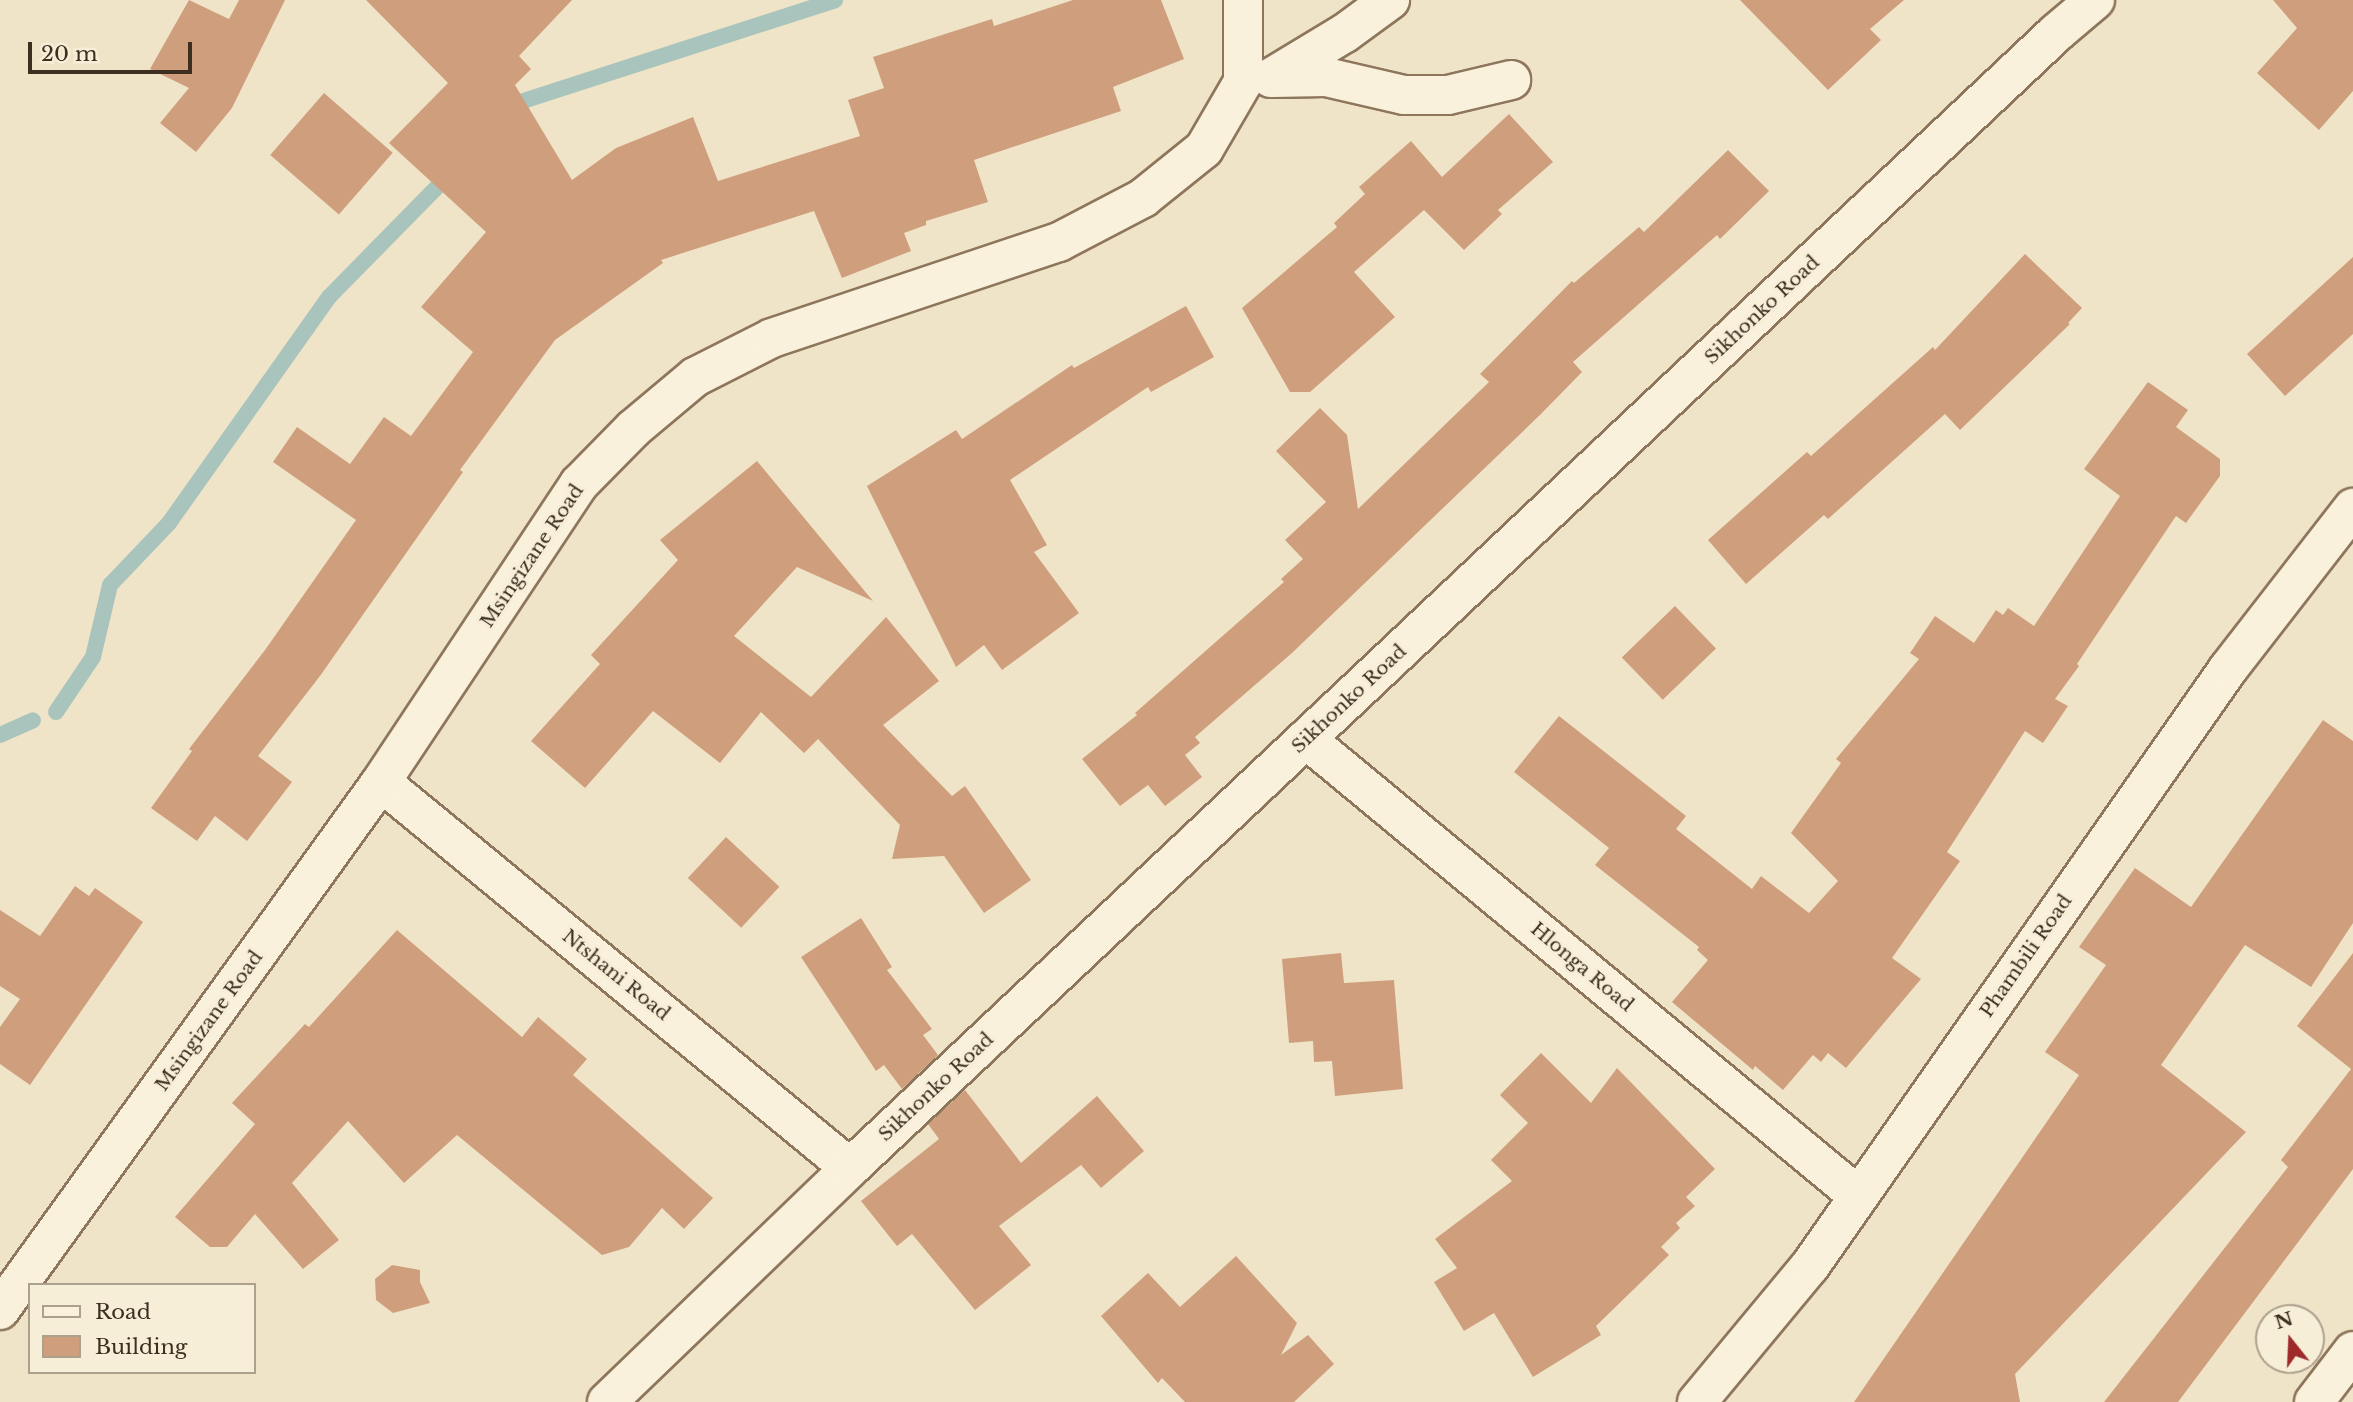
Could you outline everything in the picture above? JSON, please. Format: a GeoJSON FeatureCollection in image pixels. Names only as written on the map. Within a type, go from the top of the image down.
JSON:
{"type":"FeatureCollection","features":[{"type":"Feature","properties":{"kind":"street","name":"Msingizane Road"},"geometry":{"type":"LineString","coordinates":[[0,1310],[381,782],[579,484],[632,429],[695,377],[772,338],[1059,242],[1143,198],[1204,149],[1257,80],[1243,0]]}},
{"type":"Feature","properties":{"kind":"street"},"geometry":{"type":"LineString","coordinates":[[1257,80],[1345,33],[1390,0]]}},
{"type":"Feature","properties":{"kind":"street","name":"Sikhonko Road"},"geometry":{"type":"LineString","coordinates":[[607,1402],[850,1168],[2056,33],[2095,0]]}},
{"type":"Feature","properties":{"kind":"street"},"geometry":{"type":"LineString","coordinates":[[1257,80],[1326,77],[1404,95],[1448,95],[1511,80]]}},
{"type":"Feature","properties":{"kind":"street","name":"Phambili Road"},"geometry":{"type":"LineString","coordinates":[[1697,1402],[1810,1266],[1857,1195],[2228,669],[2353,508]]}},
{"type":"Feature","properties":{"kind":"street","name":"Hlonga Road"},"geometry":{"type":"LineString","coordinates":[[1306,739],[1857,1195]]}},
{"type":"Feature","properties":{"kind":"street","name":"Ntshani Road"},"geometry":{"type":"LineString","coordinates":[[381,782],[850,1168]]}},
{"type":"Feature","properties":{"kind":"street"},"geometry":{"type":"LineString","coordinates":[[2314,1402],[2353,1351]]}},
{"type":"Feature","properties":{"kind":"building"},"geometry":{"type":"Polygon","coordinates":[[[189,0],[229,19],[239,0],[285,0],[232,108],[196,152],[160,123],[189,88],[150,69],[189,0]]]}},
{"type":"Feature","properties":{"kind":"building"},"geometry":{"type":"Polygon","coordinates":[[[366,0],[572,0],[519,56],[531,69],[515,85],[572,180],[616,148],[693,117],[718,181],[860,136],[848,100],[884,88],[873,57],[992,19],[994,26],[1073,0],[1161,0],[1184,59],[1113,87],[1121,111],[974,160],[988,202],[926,221],[926,225],[904,233],[911,251],[842,278],[814,211],[661,260],[663,263],[555,340],[460,470],[463,472],[320,676],[258,756],[292,782],[247,841],[215,816],[197,841],[151,808],[192,751],[189,749],[265,650],[356,520],[273,462],[297,427],[350,464],[384,417],[411,436],[473,352],[421,307],[486,232],[389,143],[448,83],[366,0]]]}},
{"type":"Feature","properties":{"kind":"building"},"geometry":{"type":"Polygon","coordinates":[[[1740,0],[1904,0],[1870,29],[1881,40],[1828,90],[1740,0]]]}},
{"type":"Feature","properties":{"kind":"building"},"geometry":{"type":"Polygon","coordinates":[[[2273,0],[2353,0],[2353,91],[2319,130],[2257,73],[2297,28],[2273,0]]]}},
{"type":"Feature","properties":{"kind":"building"},"geometry":{"type":"Polygon","coordinates":[[[324,93],[393,153],[339,215],[270,155],[324,93]]]}},
{"type":"Feature","properties":{"kind":"building"},"geometry":{"type":"Polygon","coordinates":[[[1509,114],[1553,162],[1498,210],[1502,214],[1464,250],[1424,210],[1354,272],[1395,317],[1310,392],[1290,392],[1242,308],[1337,227],[1334,223],[1365,194],[1359,187],[1411,141],[1442,177],[1509,114]]]}},
{"type":"Feature","properties":{"kind":"building"},"geometry":{"type":"Polygon","coordinates":[[[1728,150],[1769,191],[1720,239],[1717,235],[1573,362],[1582,372],[1541,414],[1292,653],[1195,737],[1200,743],[1185,755],[1202,777],[1165,806],[1148,785],[1120,806],[1082,759],[1137,715],[1135,713],[1284,582],[1281,579],[1303,559],[1285,540],[1326,502],[1276,451],[1320,408],[1347,435],[1358,509],[1489,382],[1480,374],[1572,281],[1574,283],[1639,227],[1644,232],[1728,150]]]}},
{"type":"Feature","properties":{"kind":"building"},"geometry":{"type":"Polygon","coordinates":[[[2025,254],[2082,308],[2068,323],[2070,324],[1960,430],[1945,414],[1828,519],[1824,515],[1746,584],[1708,540],[1807,452],[1811,456],[1933,347],[1935,350],[2025,254]]]}},
{"type":"Feature","properties":{"kind":"building"},"geometry":{"type":"Polygon","coordinates":[[[2353,257],[2353,334],[2285,396],[2247,354],[2353,257]]]}},
{"type":"Feature","properties":{"kind":"building"},"geometry":{"type":"Polygon","coordinates":[[[1186,306],[1214,357],[1151,392],[1148,387],[1010,480],[1047,545],[1034,552],[1079,613],[1002,670],[984,645],[956,667],[867,486],[956,430],[962,439],[1072,365],[1074,368],[1186,306]]]}},
{"type":"Feature","properties":{"kind":"building"},"geometry":{"type":"Polygon","coordinates":[[[2148,382],[2188,410],[2176,427],[2220,459],[2220,476],[2186,523],[2176,516],[2077,664],[2079,666],[2055,699],[2068,706],[2043,743],[2025,731],[1947,852],[1960,861],[1892,958],[1921,979],[1846,1068],[1828,1053],[1821,1062],[1813,1055],[1783,1090],[1755,1066],[1753,1070],[1672,1002],[1708,960],[1697,950],[1699,947],[1595,865],[1609,848],[1514,772],[1559,716],[1686,816],[1676,829],[1752,889],[1761,876],[1809,913],[1838,881],[1791,833],[1841,763],[1836,759],[1919,659],[1910,653],[1935,616],[1974,643],[1996,610],[2003,615],[2008,608],[2034,626],[2120,496],[2084,469],[2148,382]]]}},
{"type":"Feature","properties":{"kind":"building"},"geometry":{"type":"Polygon","coordinates":[[[757,461],[873,601],[797,567],[734,636],[811,697],[886,617],[939,681],[883,725],[952,796],[965,786],[1031,880],[984,913],[944,856],[892,859],[900,825],[818,739],[804,753],[761,712],[720,763],[653,711],[585,788],[531,741],[600,664],[591,655],[678,560],[660,540],[757,461]]]}},
{"type":"Feature","properties":{"kind":"building"},"geometry":{"type":"Polygon","coordinates":[[[1675,606],[1716,648],[1663,700],[1622,657],[1675,606]]]}},
{"type":"Feature","properties":{"kind":"building"},"geometry":{"type":"Polygon","coordinates":[[[2323,720],[2353,741],[2353,923],[2311,987],[2245,945],[2161,1065],[2246,1132],[2015,1374],[2020,1402],[1854,1402],[2079,1075],[2045,1052],[2106,965],[2079,947],[2135,868],[2191,907],[2323,720]]]}},
{"type":"Feature","properties":{"kind":"building"},"geometry":{"type":"Polygon","coordinates":[[[726,837],[779,887],[741,928],[688,878],[726,837]]]}},
{"type":"Feature","properties":{"kind":"building"},"geometry":{"type":"Polygon","coordinates":[[[75,886],[89,896],[95,888],[143,922],[30,1085],[0,1064],[0,1027],[20,999],[0,986],[0,910],[40,936],[75,886]]]}},
{"type":"Feature","properties":{"kind":"building"},"geometry":{"type":"Polygon","coordinates":[[[861,918],[892,967],[887,970],[932,1029],[923,1035],[938,1055],[902,1089],[884,1065],[876,1071],[801,957],[861,918]]]}},
{"type":"Feature","properties":{"kind":"building"},"geometry":{"type":"Polygon","coordinates":[[[397,930],[522,1037],[538,1017],[587,1059],[573,1075],[713,1198],[684,1229],[662,1208],[629,1247],[602,1255],[457,1135],[404,1183],[348,1121],[292,1183],[339,1240],[303,1269],[255,1214],[227,1247],[210,1247],[175,1217],[255,1124],[232,1103],[305,1024],[309,1027],[397,930]]]}},
{"type":"Feature","properties":{"kind":"building"},"geometry":{"type":"Polygon","coordinates":[[[1341,953],[1344,983],[1394,980],[1403,1089],[1335,1096],[1332,1061],[1314,1062],[1313,1041],[1289,1043],[1282,959],[1341,953]]]}},
{"type":"Feature","properties":{"kind":"building"},"geometry":{"type":"Polygon","coordinates":[[[2353,953],[2353,1169],[2178,1402],[2104,1402],[2288,1167],[2281,1160],[2351,1069],[2297,1026],[2353,953]]]}},
{"type":"Feature","properties":{"kind":"building"},"geometry":{"type":"Polygon","coordinates":[[[1541,1053],[1591,1103],[1617,1068],[1715,1169],[1686,1197],[1695,1206],[1676,1223],[1680,1228],[1661,1247],[1669,1255],[1596,1326],[1601,1335],[1533,1377],[1494,1313],[1464,1331],[1434,1282],[1457,1268],[1435,1239],[1512,1181],[1491,1160],[1528,1123],[1500,1095],[1541,1053]]]}},
{"type":"Feature","properties":{"kind":"building"},"geometry":{"type":"Polygon","coordinates":[[[965,1090],[1021,1163],[1097,1096],[1144,1151],[1101,1188],[1081,1165],[999,1226],[1031,1265],[975,1310],[912,1234],[897,1246],[861,1201],[939,1139],[928,1124],[965,1090]]]}},
{"type":"Feature","properties":{"kind":"building"},"geometry":{"type":"Polygon","coordinates":[[[1236,1256],[1297,1323],[1281,1355],[1308,1335],[1334,1364],[1294,1402],[1185,1402],[1162,1378],[1158,1383],[1101,1316],[1148,1273],[1180,1307],[1236,1256]]]}},
{"type":"Feature","properties":{"kind":"building"},"geometry":{"type":"Polygon","coordinates":[[[392,1265],[420,1270],[420,1282],[430,1303],[393,1313],[376,1300],[375,1279],[392,1265]]]}},
{"type":"Feature","properties":{"kind":"waterway"},"geometry":{"type":"LineString","coordinates":[[508,114],[520,102],[835,0]]}},
{"type":"Feature","properties":{"kind":"waterway"},"geometry":{"type":"LineString","coordinates":[[56,712],[93,657],[110,585],[169,523],[329,297],[451,173]]}},
{"type":"Feature","properties":{"kind":"waterway"},"geometry":{"type":"LineString","coordinates":[[0,735],[33,720]]}}]}
